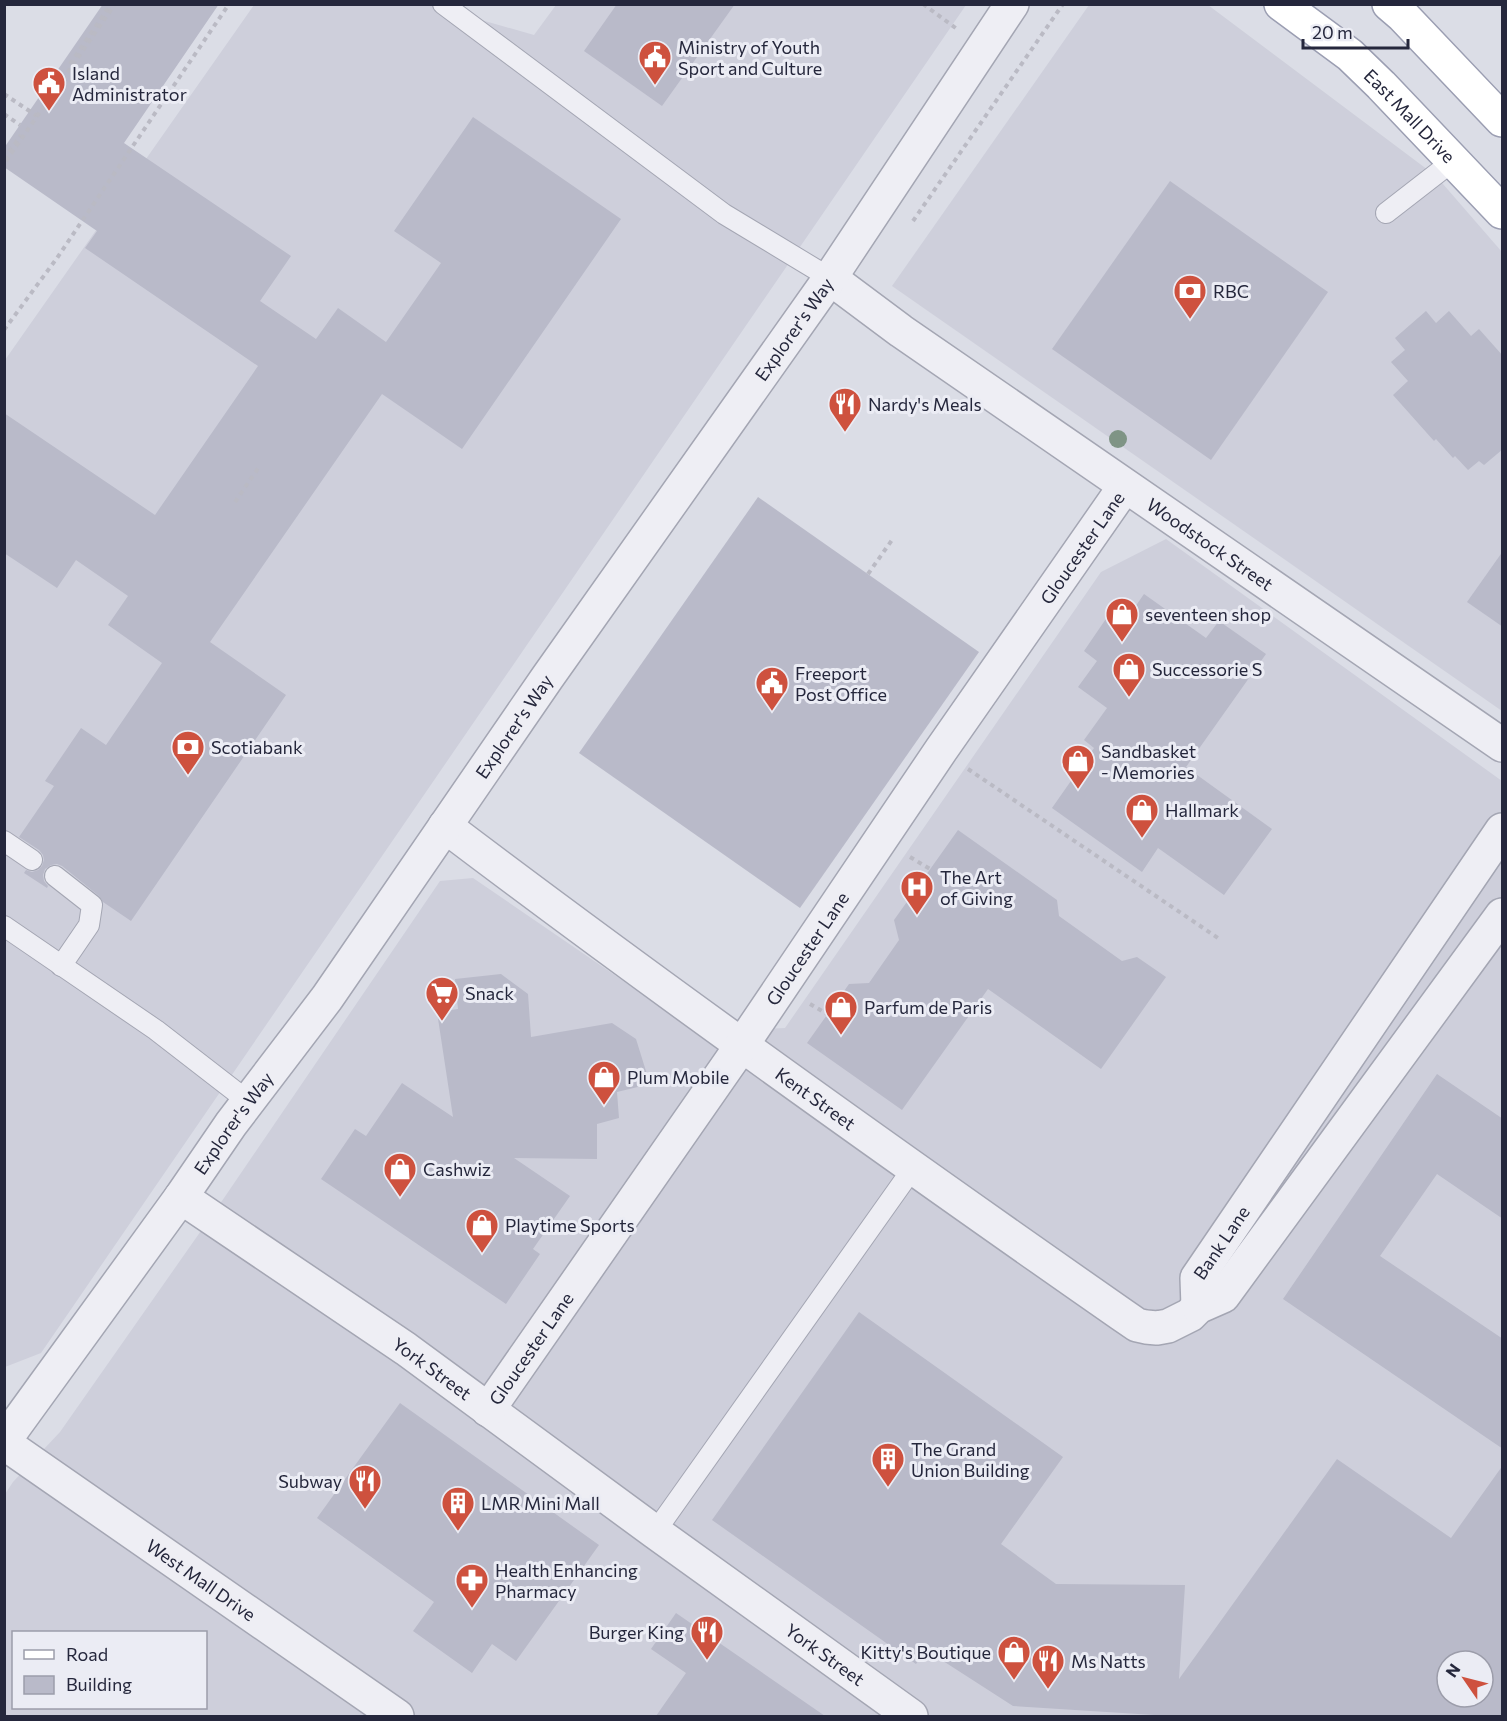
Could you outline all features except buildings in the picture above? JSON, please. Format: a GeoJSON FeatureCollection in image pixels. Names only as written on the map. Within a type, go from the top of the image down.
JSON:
{"type":"FeatureCollection","features":[{"type":"Feature","properties":{"kind":"main road","name":"East Mall Drive"},"geometry":{"type":"LineString","coordinates":[[1281,4],[1350,55],[1503,212]]}},
{"type":"Feature","properties":{"kind":"main road"},"geometry":{"type":"LineString","coordinates":[[1389,4],[1503,120]]}},
{"type":"Feature","properties":{"kind":"street","name":"Explorer's Way"},"geometry":{"type":"LineString","coordinates":[[4,1442],[231,1124],[327,998],[553,670],[830,278],[1012,4]]}},
{"type":"Feature","properties":{"kind":"street","name":"Woodstock Street"},"geometry":{"type":"LineString","coordinates":[[830,278],[901,331],[1503,745]]}},
{"type":"Feature","properties":{"kind":"street","name":"Gloucester Lane"},"geometry":{"type":"LineString","coordinates":[[488,1410],[1125,486]]}},
{"type":"Feature","properties":{"kind":"street","name":"Kent Street"},"geometry":{"type":"LineString","coordinates":[[445,826],[666,992],[1137,1325],[1156,1328],[1168,1326],[1190,1315],[1198,1307]]}},
{"type":"Feature","properties":{"kind":"street","name":"Bank Lane"},"geometry":{"type":"LineString","coordinates":[[1503,830],[1197,1278],[1198,1307],[1223,1296],[1503,915]]}},
{"type":"Feature","properties":{"kind":"street","name":"York Street"},"geometry":{"type":"LineString","coordinates":[[181,1197],[406,1349],[655,1532],[890,1711]]}},
{"type":"Feature","properties":{"kind":"street","name":"West Mall Drive"},"geometry":{"type":"LineString","coordinates":[[4,1442],[397,1716]]}},
{"type":"Feature","properties":{"kind":"lane"},"geometry":{"type":"LineString","coordinates":[[443,4],[724,214],[830,278]]}},
{"type":"Feature","properties":{"kind":"lane"},"geometry":{"type":"LineString","coordinates":[[1386,213],[1453,161]]}},
{"type":"Feature","properties":{"kind":"lane"},"geometry":{"type":"LineString","coordinates":[[4,841],[32,860]]}},
{"type":"Feature","properties":{"kind":"lane"},"geometry":{"type":"LineString","coordinates":[[55,876],[92,905],[89,925],[62,966]]}},
{"type":"Feature","properties":{"kind":"lane"},"geometry":{"type":"LineString","coordinates":[[4,926],[156,1030],[249,1102]]}},
{"type":"Feature","properties":{"kind":"lane"},"geometry":{"type":"LineString","coordinates":[[655,1532],[913,1168]]}},
{"type":"Feature","properties":{"kind":"path"},"geometry":{"type":"LineString","coordinates":[[5,160],[113,4]]}},
{"type":"Feature","properties":{"kind":"path"},"geometry":{"type":"LineString","coordinates":[[5,160],[113,4]]}},
{"type":"Feature","properties":{"kind":"path"},"geometry":{"type":"LineString","coordinates":[[4,330],[57,258],[229,4]]}},
{"type":"Feature","properties":{"kind":"path"},"geometry":{"type":"LineString","coordinates":[[906,230],[1063,4]]}},
{"type":"Feature","properties":{"kind":"path"},"geometry":{"type":"LineString","coordinates":[[198,35],[204,40]]}},
{"type":"Feature","properties":{"kind":"path"},"geometry":{"type":"LineString","coordinates":[[4,94],[37,116]]}},
{"type":"Feature","properties":{"kind":"path"},"geometry":{"type":"LineString","coordinates":[[4,114],[20,125]]}},
{"type":"Feature","properties":{"kind":"path"},"geometry":{"type":"LineString","coordinates":[[235,502],[260,467]]}},
{"type":"Feature","properties":{"kind":"path"},"geometry":{"type":"LineString","coordinates":[[868,574],[892,540]]}},
{"type":"Feature","properties":{"kind":"path"},"geometry":{"type":"LineString","coordinates":[[941,750],[1218,938]]}},
{"type":"Feature","properties":{"kind":"shaded area"},"geometry":{"type":"Polygon","coordinates":[[[254,5],[429,5],[534,35],[556,5],[966,5],[41,1353],[5,1367],[5,360],[254,5]]]}},
{"type":"Feature","properties":{"kind":"shaded area"},"geometry":{"type":"Polygon","coordinates":[[[1089,5],[1208,5],[1436,176],[1502,252],[1502,711],[892,286],[1089,5]]]}},
{"type":"Feature","properties":{"kind":"shaded area"},"geometry":{"type":"Polygon","coordinates":[[[1166,539],[1502,781],[1502,1716],[5,1716],[5,1494],[13,1482],[60,1432],[224,1198],[440,881],[473,878],[698,1032],[785,1028],[1101,572],[1166,539]]]}},
{"type":"Feature","properties":{"kind":"place","name":"Ministry of Youth Sport and Culture"},"geometry":{"type":"Point","coordinates":[655,86]}},
{"type":"Feature","properties":{"kind":"place","name":"Island Administrator"},"geometry":{"type":"Point","coordinates":[49,112]}},
{"type":"Feature","properties":{"kind":"place","name":"RBC"},"geometry":{"type":"Point","coordinates":[1190,320]}},
{"type":"Feature","properties":{"kind":"place","name":"Nardy's Meals"},"geometry":{"type":"Point","coordinates":[845,433]}},
{"type":"Feature","properties":{"kind":"place","name":"seventeen shop"},"geometry":{"type":"Point","coordinates":[1122,643]}},
{"type":"Feature","properties":{"kind":"place","name":"Successorie S"},"geometry":{"type":"Point","coordinates":[1129,698]}},
{"type":"Feature","properties":{"kind":"place","name":"Freeport Post Office"},"geometry":{"type":"Point","coordinates":[772,712]}},
{"type":"Feature","properties":{"kind":"place","name":"Scotiabank"},"geometry":{"type":"Point","coordinates":[188,776]}},
{"type":"Feature","properties":{"kind":"place","name":"Sandbasket - Memories"},"geometry":{"type":"Point","coordinates":[1078,790]}},
{"type":"Feature","properties":{"kind":"place","name":"Hallmark"},"geometry":{"type":"Point","coordinates":[1142,839]}},
{"type":"Feature","properties":{"kind":"place","name":"The Art of Giving"},"geometry":{"type":"Point","coordinates":[917,916]}},
{"type":"Feature","properties":{"kind":"place","name":"Snack"},"geometry":{"type":"Point","coordinates":[442,1022]}},
{"type":"Feature","properties":{"kind":"place","name":"Parfum de Paris"},"geometry":{"type":"Point","coordinates":[841,1036]}},
{"type":"Feature","properties":{"kind":"place","name":"Plum Mobile"},"geometry":{"type":"Point","coordinates":[604,1106]}},
{"type":"Feature","properties":{"kind":"place","name":"Cashwiz"},"geometry":{"type":"Point","coordinates":[400,1198]}},
{"type":"Feature","properties":{"kind":"place","name":"Playtime Sports"},"geometry":{"type":"Point","coordinates":[482,1254]}},
{"type":"Feature","properties":{"kind":"place","name":"The Grand Union Building"},"geometry":{"type":"Point","coordinates":[888,1488]}},
{"type":"Feature","properties":{"kind":"place","name":"Subway"},"geometry":{"type":"Point","coordinates":[365,1510]}},
{"type":"Feature","properties":{"kind":"place","name":"LMR Mini Mall"},"geometry":{"type":"Point","coordinates":[458,1532]}},
{"type":"Feature","properties":{"kind":"place","name":"Health Enhancing Pharmacy"},"geometry":{"type":"Point","coordinates":[472,1609]}},
{"type":"Feature","properties":{"kind":"place","name":"Burger King"},"geometry":{"type":"Point","coordinates":[707,1661]}},
{"type":"Feature","properties":{"kind":"place","name":"Kitty's Boutique"},"geometry":{"type":"Point","coordinates":[1014,1681]}},
{"type":"Feature","properties":{"kind":"place","name":"Ms Natts"},"geometry":{"type":"Point","coordinates":[1048,1690]}}]}
